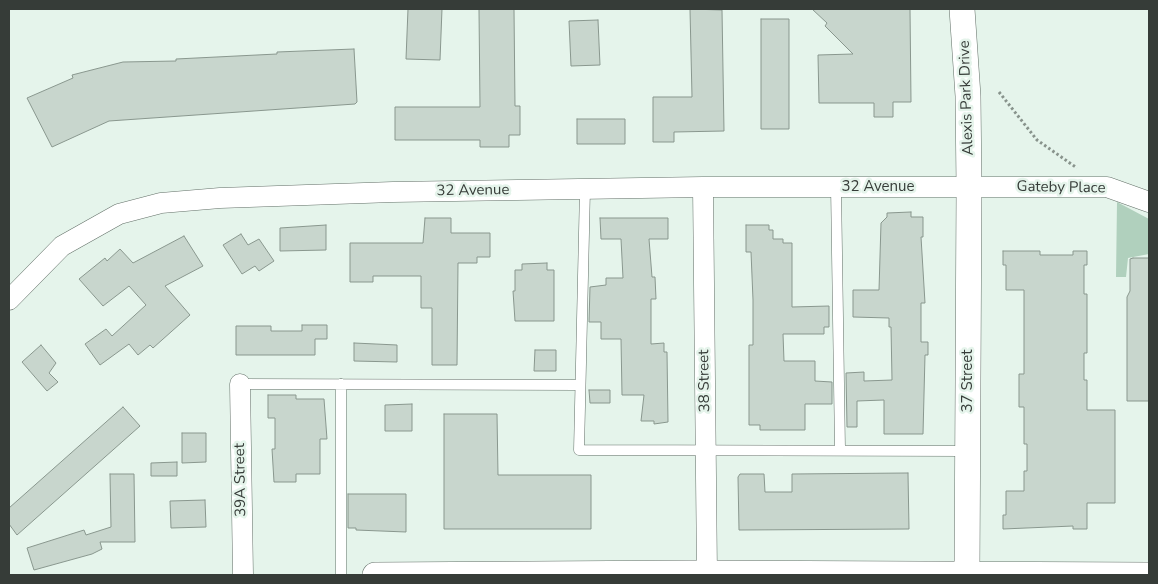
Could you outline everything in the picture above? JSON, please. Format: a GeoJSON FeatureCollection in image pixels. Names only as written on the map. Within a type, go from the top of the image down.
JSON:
{"type":"FeatureCollection","features":[{"type":"Feature","properties":{"kind":"street","name":"Alexis Park Drive"},"geometry":{"type":"LineString","coordinates":[[962,9],[968,96],[969,187]]}},
{"type":"Feature","properties":{"kind":"street","name":"32 Avenue"},"geometry":{"type":"LineString","coordinates":[[9,300],[62,246],[119,214],[161,203],[220,198],[393,192],[703,187],[969,187]]}},
{"type":"Feature","properties":{"kind":"street","name":"38 Street"},"geometry":{"type":"LineString","coordinates":[[695,574],[706,449],[703,187]]}},
{"type":"Feature","properties":{"kind":"street","name":"Gateby Place"},"geometry":{"type":"LineString","coordinates":[[969,187],[1107,187],[1149,202]]}},
{"type":"Feature","properties":{"kind":"street","name":"37 Street"},"geometry":{"type":"LineString","coordinates":[[967,575],[969,187]]}},
{"type":"Feature","properties":{"kind":"street","name":"39A Street"},"geometry":{"type":"LineString","coordinates":[[240,384],[243,575]]}},
{"type":"Feature","properties":{"kind":"street"},"geometry":{"type":"LineString","coordinates":[[374,575],[1149,575]]}},
{"type":"Feature","properties":{"kind":"lane"},"geometry":{"type":"LineString","coordinates":[[836,187],[840,449]]}},
{"type":"Feature","properties":{"kind":"lane"},"geometry":{"type":"LineString","coordinates":[[585,189],[578,450],[840,449],[968,451]]}},
{"type":"Feature","properties":{"kind":"lane"},"geometry":{"type":"LineString","coordinates":[[240,384],[580,385]]}},
{"type":"Feature","properties":{"kind":"lane"},"geometry":{"type":"LineString","coordinates":[[341,384],[341,575]]}},
{"type":"Feature","properties":{"kind":"path"},"geometry":{"type":"LineString","coordinates":[[999,92],[1037,140],[1078,168]]}},
{"type":"Feature","properties":{"kind":"green space"},"geometry":{"type":"Polygon","coordinates":[[[1117,202],[1149,219],[1149,254],[1128,258],[1126,277],[1116,277],[1117,202]]]}},
{"type":"Feature","properties":{"kind":"building"},"geometry":{"type":"Polygon","coordinates":[[[408,9],[442,9],[440,60],[406,59],[408,9]]]}},
{"type":"Feature","properties":{"kind":"building"},"geometry":{"type":"Polygon","coordinates":[[[479,9],[514,9],[515,106],[520,106],[520,135],[509,135],[509,147],[480,147],[480,140],[395,140],[395,107],[480,107],[479,9]]]}},
{"type":"Feature","properties":{"kind":"building"},"geometry":{"type":"Polygon","coordinates":[[[690,9],[722,10],[724,131],[674,132],[674,142],[653,142],[653,97],[692,97],[690,9]]]}},
{"type":"Feature","properties":{"kind":"building"},"geometry":{"type":"Polygon","coordinates":[[[812,9],[910,9],[911,102],[893,102],[893,117],[874,117],[874,103],[819,103],[818,55],[853,54],[825,26],[827,23],[812,9]]]}},
{"type":"Feature","properties":{"kind":"building"},"geometry":{"type":"Polygon","coordinates":[[[761,19],[789,19],[789,129],[761,129],[761,19]]]}},
{"type":"Feature","properties":{"kind":"building"},"geometry":{"type":"Polygon","coordinates":[[[598,20],[600,65],[571,66],[569,21],[598,20]]]}},
{"type":"Feature","properties":{"kind":"building"},"geometry":{"type":"Polygon","coordinates":[[[354,49],[357,102],[355,104],[109,121],[52,147],[27,98],[73,78],[72,75],[123,62],[176,61],[176,59],[277,54],[277,52],[354,49]]]}},
{"type":"Feature","properties":{"kind":"building"},"geometry":{"type":"Polygon","coordinates":[[[577,119],[625,119],[625,144],[577,144],[577,119]]]}},
{"type":"Feature","properties":{"kind":"building"},"geometry":{"type":"Polygon","coordinates":[[[911,212],[911,217],[923,217],[923,237],[921,237],[925,303],[921,303],[921,342],[928,342],[928,355],[925,355],[923,434],[884,434],[884,400],[857,401],[857,427],[847,427],[846,373],[864,372],[864,381],[892,380],[891,327],[889,327],[889,318],[853,317],[853,290],[879,290],[881,223],[887,217],[887,213],[911,212]]]}},
{"type":"Feature","properties":{"kind":"building"},"geometry":{"type":"Polygon","coordinates":[[[425,218],[451,218],[451,233],[490,233],[490,257],[477,257],[477,263],[458,263],[457,365],[432,365],[432,308],[421,308],[421,276],[373,276],[373,282],[350,282],[350,243],[423,243],[425,218]]]}},
{"type":"Feature","properties":{"kind":"building"},"geometry":{"type":"Polygon","coordinates":[[[600,218],[668,218],[668,239],[649,239],[652,277],[655,277],[656,299],[651,299],[651,344],[664,343],[664,352],[667,352],[668,422],[654,424],[654,421],[641,421],[644,395],[622,395],[621,339],[601,339],[601,322],[589,322],[590,287],[606,285],[606,278],[623,278],[621,239],[601,239],[600,218]]]}},
{"type":"Feature","properties":{"kind":"building"},"geometry":{"type":"Polygon","coordinates":[[[326,225],[326,250],[280,251],[280,228],[326,225]]]}},
{"type":"Feature","properties":{"kind":"building"},"geometry":{"type":"Polygon","coordinates":[[[746,225],[769,225],[769,230],[773,230],[773,239],[783,239],[783,243],[792,243],[792,307],[829,306],[829,327],[824,327],[824,334],[783,334],[784,361],[815,361],[815,381],[832,382],[832,404],[805,404],[805,430],[760,430],[760,425],[749,425],[749,345],[753,345],[753,300],[751,252],[746,252],[746,225]]]}},
{"type":"Feature","properties":{"kind":"building"},"geometry":{"type":"Polygon","coordinates":[[[241,234],[248,245],[259,239],[274,261],[259,271],[255,266],[242,274],[223,245],[241,234]]]}},
{"type":"Feature","properties":{"kind":"building"},"geometry":{"type":"Polygon","coordinates":[[[184,236],[203,266],[165,286],[190,315],[153,348],[150,345],[138,355],[129,344],[100,365],[85,344],[106,329],[112,336],[146,305],[129,286],[103,306],[79,279],[105,258],[107,261],[120,249],[133,263],[184,236]]]}},
{"type":"Feature","properties":{"kind":"building"},"geometry":{"type":"Polygon","coordinates":[[[1003,251],[1040,251],[1040,255],[1073,255],[1073,251],[1087,251],[1087,265],[1084,265],[1084,294],[1087,294],[1087,353],[1084,353],[1084,380],[1087,380],[1087,410],[1115,410],[1115,503],[1087,503],[1087,529],[1073,529],[1073,526],[1003,529],[1003,515],[1006,515],[1006,491],[1024,491],[1024,471],[1027,471],[1027,444],[1024,444],[1024,407],[1019,407],[1019,374],[1024,374],[1024,290],[1006,290],[1006,265],[1003,265],[1003,251]]]}},
{"type":"Feature","properties":{"kind":"building"},"geometry":{"type":"Polygon","coordinates":[[[1149,258],[1149,401],[1127,401],[1127,297],[1130,291],[1130,259],[1149,258]]]}},
{"type":"Feature","properties":{"kind":"building"},"geometry":{"type":"Polygon","coordinates":[[[547,263],[547,270],[554,270],[554,321],[515,321],[513,291],[515,291],[515,270],[522,270],[522,264],[547,263]]]}},
{"type":"Feature","properties":{"kind":"building"},"geometry":{"type":"Polygon","coordinates":[[[302,325],[327,325],[327,339],[315,339],[315,355],[236,355],[236,326],[271,326],[271,331],[302,331],[302,325]]]}},
{"type":"Feature","properties":{"kind":"building"},"geometry":{"type":"Polygon","coordinates":[[[354,343],[397,345],[397,362],[354,361],[354,343]]]}},
{"type":"Feature","properties":{"kind":"building"},"geometry":{"type":"Polygon","coordinates":[[[41,345],[56,363],[49,373],[58,382],[47,391],[22,362],[41,345]]]}},
{"type":"Feature","properties":{"kind":"building"},"geometry":{"type":"Polygon","coordinates":[[[535,350],[556,350],[556,371],[534,371],[535,350]]]}},
{"type":"Feature","properties":{"kind":"building"},"geometry":{"type":"Polygon","coordinates":[[[589,390],[610,390],[610,403],[590,403],[589,390]]]}},
{"type":"Feature","properties":{"kind":"building"},"geometry":{"type":"Polygon","coordinates":[[[268,395],[296,395],[296,399],[324,399],[327,439],[320,439],[320,474],[296,474],[296,482],[274,482],[272,449],[275,449],[275,418],[268,418],[268,395]]]}},
{"type":"Feature","properties":{"kind":"building"},"geometry":{"type":"Polygon","coordinates":[[[412,404],[412,431],[385,431],[385,405],[412,404]]]}},
{"type":"Feature","properties":{"kind":"building"},"geometry":{"type":"Polygon","coordinates":[[[123,407],[140,426],[17,535],[9,524],[9,508],[123,407]]]}},
{"type":"Feature","properties":{"kind":"building"},"geometry":{"type":"Polygon","coordinates":[[[444,414],[497,414],[498,475],[591,475],[591,529],[444,529],[444,414]]]}},
{"type":"Feature","properties":{"kind":"building"},"geometry":{"type":"Polygon","coordinates":[[[182,433],[206,433],[206,462],[182,463],[182,433]]]}},
{"type":"Feature","properties":{"kind":"building"},"geometry":{"type":"Polygon","coordinates":[[[177,462],[177,476],[151,476],[151,463],[177,462]]]}},
{"type":"Feature","properties":{"kind":"building"},"geometry":{"type":"Polygon","coordinates":[[[908,473],[909,529],[739,530],[738,477],[740,474],[764,474],[765,492],[792,492],[792,474],[908,473]]]}},
{"type":"Feature","properties":{"kind":"building"},"geometry":{"type":"Polygon","coordinates":[[[110,474],[134,474],[135,542],[100,542],[102,549],[92,554],[34,570],[27,548],[84,530],[86,535],[111,527],[110,474]]]}},
{"type":"Feature","properties":{"kind":"building"},"geometry":{"type":"Polygon","coordinates":[[[348,494],[406,494],[406,532],[348,528],[348,494]]]}},
{"type":"Feature","properties":{"kind":"building"},"geometry":{"type":"Polygon","coordinates":[[[205,500],[206,527],[171,528],[170,501],[205,500]]]}}]}
